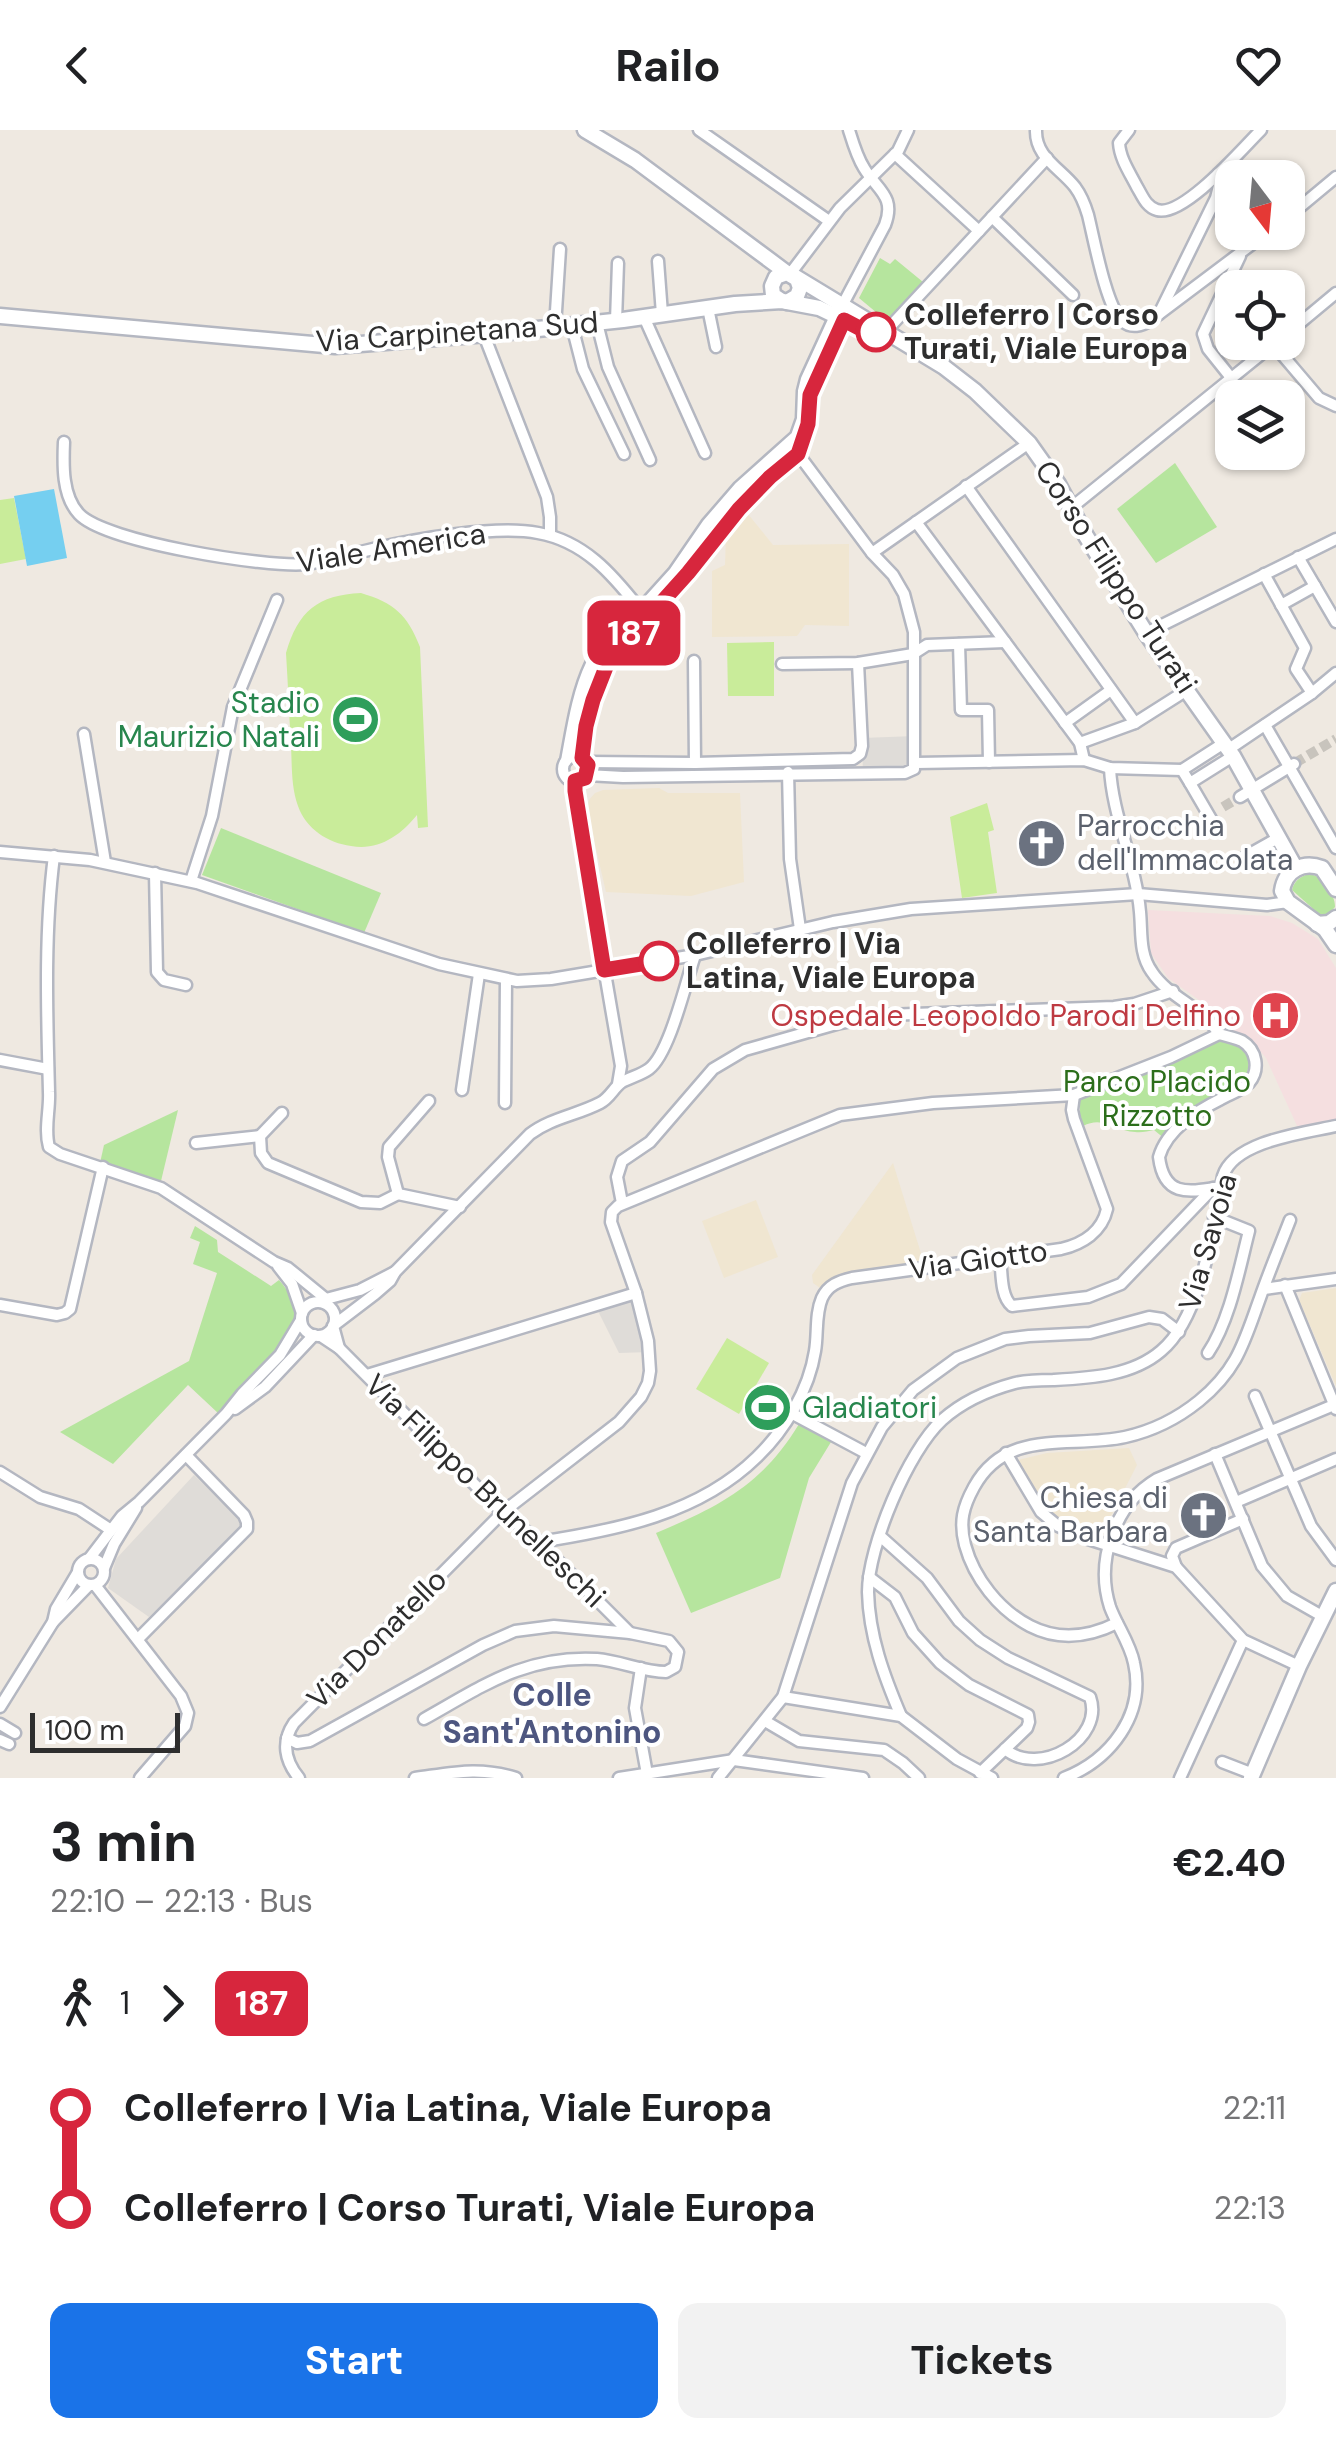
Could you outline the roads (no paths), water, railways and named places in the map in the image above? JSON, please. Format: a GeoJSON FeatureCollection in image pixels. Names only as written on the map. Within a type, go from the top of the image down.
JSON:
{"type":"FeatureCollection","features":[{"type":"Feature","properties":{"kind":"main road","name":"Corso Filippo Turati"},"geometry":{"type":"LineString","coordinates":[[585,130],[635,160],[866,331],[886,331],[955,374],[1029,443],[1053,476],[1146,633],[1228,749],[1246,793],[1296,869]]}},
{"type":"Feature","properties":{"kind":"main road"},"geometry":{"type":"LineString","coordinates":[[758,251],[773,282],[773,295],[784,302],[794,300],[800,292],[800,283],[790,274],[780,274],[773,282]]}},
{"type":"Feature","properties":{"kind":"main road","name":"Via Carpinetana Sud"},"geometry":{"type":"LineString","coordinates":[[735,304],[773,282]]}},
{"type":"Feature","properties":{"kind":"main road","name":"Corso Filippo Turati"},"geometry":{"type":"LineString","coordinates":[[784,302],[843,313]]}},
{"type":"Feature","properties":{"kind":"main road","name":"Via Carpinetana Sud"},"geometry":{"type":"LineString","coordinates":[[0,316],[327,346],[484,335],[735,304],[784,302]]}},
{"type":"Feature","properties":{"kind":"main road"},"geometry":{"type":"LineString","coordinates":[[1334,943],[1325,929],[1288,902],[1282,894],[1282,884],[1296,869],[1308,865],[1322,868],[1336,889]]}},
{"type":"Feature","properties":{"kind":"main road"},"geometry":{"type":"LineString","coordinates":[[1317,924],[1336,919]]}},
{"type":"Feature","properties":{"kind":"main road"},"geometry":{"type":"LineString","coordinates":[[1252,1776],[1298,1666],[1336,1591]]}},
{"type":"Feature","properties":{"kind":"street"},"geometry":{"type":"LineString","coordinates":[[700,130],[830,221]]}},
{"type":"Feature","properties":{"kind":"street"},"geometry":{"type":"LineString","coordinates":[[587,775],[586,726],[608,662],[739,509],[798,454],[808,424],[810,395],[889,215],[886,196],[860,160],[848,130]]}},
{"type":"Feature","properties":{"kind":"street"},"geometry":{"type":"LineString","coordinates":[[790,274],[830,221],[895,154],[908,130]]}},
{"type":"Feature","properties":{"kind":"street"},"geometry":{"type":"LineString","coordinates":[[1036,130],[1038,147],[1083,201],[1110,298],[1125,323],[1137,326],[1148,322],[1247,250]]}},
{"type":"Feature","properties":{"kind":"street"},"geometry":{"type":"LineString","coordinates":[[1129,130],[1119,143],[1120,151],[1145,200],[1155,210],[1172,209],[1215,176]]}},
{"type":"Feature","properties":{"kind":"street"},"geometry":{"type":"LineString","coordinates":[[1232,160],[1261,130]]}},
{"type":"Feature","properties":{"kind":"street"},"geometry":{"type":"LineString","coordinates":[[895,154],[979,231]]}},
{"type":"Feature","properties":{"kind":"street"},"geometry":{"type":"LineString","coordinates":[[886,331],[1046,158]]}},
{"type":"Feature","properties":{"kind":"street"},"geometry":{"type":"LineString","coordinates":[[1305,203],[1336,177]]}},
{"type":"Feature","properties":{"kind":"street"},"geometry":{"type":"LineString","coordinates":[[1158,316],[1215,200]]}},
{"type":"Feature","properties":{"kind":"street"},"geometry":{"type":"LineString","coordinates":[[992,217],[1073,294]]}},
{"type":"Feature","properties":{"kind":"street"},"geometry":{"type":"LineString","coordinates":[[555,328],[560,249]]}},
{"type":"Feature","properties":{"kind":"street"},"geometry":{"type":"LineString","coordinates":[[1232,378],[1208,350],[1203,334],[1241,255]]}},
{"type":"Feature","properties":{"kind":"street"},"geometry":{"type":"LineString","coordinates":[[658,261],[662,314]]}},
{"type":"Feature","properties":{"kind":"street"},"geometry":{"type":"LineString","coordinates":[[616,320],[618,263]]}},
{"type":"Feature","properties":{"kind":"street"},"geometry":{"type":"LineString","coordinates":[[1305,319],[1336,293]]}},
{"type":"Feature","properties":{"kind":"street"},"geometry":{"type":"LineString","coordinates":[[708,308],[716,347]]}},
{"type":"Feature","properties":{"kind":"street"},"geometry":{"type":"LineString","coordinates":[[843,313],[806,379],[798,433],[739,487],[674,572],[589,668],[573,725],[566,775],[575,781],[587,775],[905,773],[914,767],[1084,760],[1110,768],[1182,770],[1228,749]]}},
{"type":"Feature","properties":{"kind":"street"},"geometry":{"type":"LineString","coordinates":[[644,317],[705,453]]}},
{"type":"Feature","properties":{"kind":"street"},"geometry":{"type":"LineString","coordinates":[[597,323],[610,372],[650,460]]}},
{"type":"Feature","properties":{"kind":"street"},"geometry":{"type":"LineString","coordinates":[[572,326],[581,365],[624,454]]}},
{"type":"Feature","properties":{"kind":"street"},"geometry":{"type":"LineString","coordinates":[[484,335],[547,497],[550,536]]}},
{"type":"Feature","properties":{"kind":"street"},"geometry":{"type":"LineString","coordinates":[[1071,508],[1255,360]]}},
{"type":"Feature","properties":{"kind":"street"},"geometry":{"type":"LineString","coordinates":[[1288,360],[1319,398],[1336,406]]}},
{"type":"Feature","properties":{"kind":"street","name":"Viale America"},"geometry":{"type":"LineString","coordinates":[[64,442],[66,483],[74,507],[80,516],[108,532],[155,544],[293,564],[476,533],[522,531],[550,536],[601,563],[639,608]]}},
{"type":"Feature","properties":{"kind":"street"},"geometry":{"type":"LineString","coordinates":[[790,443],[872,553],[890,570],[904,594],[914,632],[914,767]]}},
{"type":"Feature","properties":{"kind":"street"},"geometry":{"type":"LineString","coordinates":[[872,553],[1029,443]]}},
{"type":"Feature","properties":{"kind":"street"},"geometry":{"type":"LineString","coordinates":[[966,486],[1135,722]]}},
{"type":"Feature","properties":{"kind":"street"},"geometry":{"type":"LineString","coordinates":[[916,522],[1080,744],[1084,760]]}},
{"type":"Feature","properties":{"kind":"street"},"geometry":{"type":"LineString","coordinates":[[1146,633],[1336,539]]}},
{"type":"Feature","properties":{"kind":"street"},"geometry":{"type":"LineString","coordinates":[[1298,556],[1336,622]]}},
{"type":"Feature","properties":{"kind":"street"},"geometry":{"type":"LineString","coordinates":[[1264,574],[1305,648],[1296,670],[1312,694]]}},
{"type":"Feature","properties":{"kind":"street"},"geometry":{"type":"LineString","coordinates":[[1281,605],[1315,586]]}},
{"type":"Feature","properties":{"kind":"street"},"geometry":{"type":"LineString","coordinates":[[192,881],[212,816],[233,707],[276,600]]}},
{"type":"Feature","properties":{"kind":"street"},"geometry":{"type":"LineString","coordinates":[[782,664],[858,663],[913,654],[927,644],[1005,642]]}},
{"type":"Feature","properties":{"kind":"street"},"geometry":{"type":"LineString","coordinates":[[959,644],[962,710],[988,710],[989,762]]}},
{"type":"Feature","properties":{"kind":"street"},"geometry":{"type":"LineString","coordinates":[[694,661],[695,763]]}},
{"type":"Feature","properties":{"kind":"street"},"geometry":{"type":"LineString","coordinates":[[566,761],[572,757],[695,763],[850,760],[858,756],[862,746],[858,663]]}},
{"type":"Feature","properties":{"kind":"street"},"geometry":{"type":"LineString","coordinates":[[1190,783],[1228,749],[1312,694],[1336,673]]}},
{"type":"Feature","properties":{"kind":"street"},"geometry":{"type":"LineString","coordinates":[[1065,723],[1112,690]]}},
{"type":"Feature","properties":{"kind":"street"},"geometry":{"type":"LineString","coordinates":[[1080,744],[1135,722],[1187,690]]}},
{"type":"Feature","properties":{"kind":"street"},"geometry":{"type":"LineString","coordinates":[[1265,724],[1292,765],[1336,851],[1322,868]]}},
{"type":"Feature","properties":{"kind":"street"},"geometry":{"type":"LineString","coordinates":[[84,734],[105,862]]}},
{"type":"Feature","properties":{"kind":"street"},"geometry":{"type":"LineString","coordinates":[[788,762],[790,858],[800,930]]}},
{"type":"Feature","properties":{"kind":"street"},"geometry":{"type":"LineString","coordinates":[[1246,793],[1292,765]]}},
{"type":"Feature","properties":{"kind":"street"},"geometry":{"type":"LineString","coordinates":[[1110,768],[1138,894],[1146,960],[1156,976],[1206,1016],[1219,1034],[1250,1048],[1256,1064],[1245,1086],[1186,1121],[1159,1157],[1164,1174],[1177,1189],[1189,1192],[1217,1188]]}},
{"type":"Feature","properties":{"kind":"street"},"geometry":{"type":"LineString","coordinates":[[1182,770],[1208,821],[1222,807]]}},
{"type":"Feature","properties":{"kind":"street"},"geometry":{"type":"LineString","coordinates":[[226,1414],[265,1387],[317,1336],[326,1334],[376,1294],[534,1131],[600,1103],[618,1084],[621,1066],[575,781]]}},
{"type":"Feature","properties":{"kind":"street"},"geometry":{"type":"LineString","coordinates":[[1246,856],[1278,838]]}},
{"type":"Feature","properties":{"kind":"street"},"geometry":{"type":"LineString","coordinates":[[0,852],[105,862],[192,881],[439,964],[506,980],[541,980],[695,955],[849,918],[911,909],[1138,894],[1267,904],[1288,902]]}},
{"type":"Feature","properties":{"kind":"street"},"geometry":{"type":"LineString","coordinates":[[54,856],[48,944],[49,1147],[167,1191],[288,1268],[332,1310],[333,1326]]}},
{"type":"Feature","properties":{"kind":"street"},"geometry":{"type":"LineString","coordinates":[[155,873],[157,972],[164,980],[186,985]]}},
{"type":"Feature","properties":{"kind":"street"},"geometry":{"type":"LineString","coordinates":[[1334,943],[1336,919]]}},
{"type":"Feature","properties":{"kind":"street"},"geometry":{"type":"LineString","coordinates":[[618,1084],[646,1072],[663,1051],[695,955]]}},
{"type":"Feature","properties":{"kind":"street"},"geometry":{"type":"LineString","coordinates":[[462,1090],[479,974]]}},
{"type":"Feature","properties":{"kind":"street"},"geometry":{"type":"LineString","coordinates":[[505,1103],[506,980]]}},
{"type":"Feature","properties":{"kind":"street","name":"Via Donatello"},"geometry":{"type":"LineString","coordinates":[[300,1778],[288,1762],[287,1738],[297,1719],[503,1512],[638,1402],[648,1384],[650,1358],[636,1293],[611,1222],[612,1212],[622,1203],[617,1177],[622,1161],[650,1142],[712,1069],[745,1050],[831,1025],[886,1015],[1114,1008],[1174,991]]}},
{"type":"Feature","properties":{"kind":"street"},"geometry":{"type":"LineString","coordinates":[[622,1203],[846,1114],[944,1102],[1074,1095],[1219,1034]]}},
{"type":"Feature","properties":{"kind":"street"},"geometry":{"type":"LineString","coordinates":[[0,1060],[48,1070]]}},
{"type":"Feature","properties":{"kind":"street","name":"Via Giotto"},"geometry":{"type":"LineString","coordinates":[[539,1542],[602,1532],[670,1511],[709,1493],[759,1456],[791,1413],[807,1383],[819,1309],[829,1287],[852,1278],[1068,1247],[1092,1234],[1104,1220],[1106,1204],[1073,1114],[1074,1095]]}},
{"type":"Feature","properties":{"kind":"street"},"geometry":{"type":"LineString","coordinates":[[398,1194],[388,1150],[392,1140],[429,1101]]}},
{"type":"Feature","properties":{"kind":"street"},"geometry":{"type":"LineString","coordinates":[[196,1143],[260,1136],[282,1113]]}},
{"type":"Feature","properties":{"kind":"street","name":"Via Savoia"},"geometry":{"type":"LineString","coordinates":[[901,1716],[873,1636],[869,1577],[898,1491],[933,1429],[955,1410],[985,1393],[1018,1382],[1096,1377],[1127,1370],[1155,1356],[1179,1332],[1195,1299],[1217,1188],[1228,1163],[1246,1150],[1336,1126]]}},
{"type":"Feature","properties":{"kind":"street"},"geometry":{"type":"LineString","coordinates":[[260,1136],[260,1151],[268,1163],[347,1198],[375,1204],[398,1194],[460,1207]]}},
{"type":"Feature","properties":{"kind":"street"},"geometry":{"type":"LineString","coordinates":[[0,1304],[55,1315],[70,1309],[102,1168]]}},
{"type":"Feature","properties":{"kind":"street"},"geometry":{"type":"LineString","coordinates":[[1000,1256],[1006,1299],[1012,1306],[1102,1294],[1128,1279],[1217,1188]]}},
{"type":"Feature","properties":{"kind":"street"},"geometry":{"type":"LineString","coordinates":[[1208,1353],[1234,1291],[1249,1231],[1214,1217]]}},
{"type":"Feature","properties":{"kind":"street"},"geometry":{"type":"LineString","coordinates":[[1117,1623],[1084,1635],[1059,1635],[1044,1632],[1012,1614],[976,1572],[964,1538],[962,1513],[982,1474],[1006,1453],[1036,1444],[1120,1438],[1160,1425],[1214,1388],[1236,1360],[1250,1332],[1290,1220]]}},
{"type":"Feature","properties":{"kind":"street"},"geometry":{"type":"LineString","coordinates":[[274,1262],[292,1284],[304,1330],[317,1336]]}},
{"type":"Feature","properties":{"kind":"street"},"geometry":{"type":"LineString","coordinates":[[53,1622],[81,1563],[90,1559],[111,1530],[283,1351],[308,1305],[360,1290],[395,1272]]}},
{"type":"Feature","properties":{"kind":"street"},"geometry":{"type":"LineString","coordinates":[[1264,1289],[1336,1279]]}},
{"type":"Feature","properties":{"kind":"street"},"geometry":{"type":"LineString","coordinates":[[1064,1778],[1086,1768],[1115,1743],[1128,1720],[1136,1692],[1132,1655],[1105,1582],[1108,1546],[1123,1513],[1147,1485],[1164,1475],[1335,1406],[1285,1285]]}},
{"type":"Feature","properties":{"kind":"street"},"geometry":{"type":"LineString","coordinates":[[367,1375],[636,1293]]}},
{"type":"Feature","properties":{"kind":"street"},"geometry":{"type":"LineString","coordinates":[[718,1778],[783,1698],[846,1498],[866,1453],[912,1390],[951,1361],[985,1345],[1023,1336],[1098,1332],[1149,1317],[1162,1319],[1179,1332]]}},
{"type":"Feature","properties":{"kind":"street","name":"Via Filippo Brunelleschi"},"geometry":{"type":"LineString","coordinates":[[333,1326],[339,1348]]}},
{"type":"Feature","properties":{"kind":"street","name":"Via Filippo Brunelleschi"},"geometry":{"type":"LineString","coordinates":[[317,1336],[339,1348],[630,1634]]}},
{"type":"Feature","properties":{"kind":"street"},"geometry":{"type":"LineString","coordinates":[[1255,1396],[1312,1526],[1336,1560]]}},
{"type":"Feature","properties":{"kind":"street"},"geometry":{"type":"LineString","coordinates":[[791,1413],[866,1453]]}},
{"type":"Feature","properties":{"kind":"street"},"geometry":{"type":"LineString","coordinates":[[1006,1453],[1041,1512],[1058,1526],[1176,1567]]}},
{"type":"Feature","properties":{"kind":"street"},"geometry":{"type":"LineString","coordinates":[[1215,1454],[1262,1566],[1280,1590],[1322,1616]]}},
{"type":"Feature","properties":{"kind":"street"},"geometry":{"type":"LineString","coordinates":[[138,1639],[247,1529],[244,1515],[186,1455]]}},
{"type":"Feature","properties":{"kind":"street"},"geometry":{"type":"LineString","coordinates":[[1236,1502],[1336,1459]]}},
{"type":"Feature","properties":{"kind":"street"},"geometry":{"type":"LineString","coordinates":[[0,1472],[40,1498],[80,1509],[111,1530]]}},
{"type":"Feature","properties":{"kind":"street"},"geometry":{"type":"LineString","coordinates":[[0,1707],[53,1622],[102,1580],[112,1549],[139,1502]]}},
{"type":"Feature","properties":{"kind":"street"},"geometry":{"type":"LineString","coordinates":[[1242,1519],[1176,1548],[1172,1556],[1176,1567],[1243,1640],[1298,1666]]}},
{"type":"Feature","properties":{"kind":"street"},"geometry":{"type":"LineString","coordinates":[[880,1536],[927,1578],[958,1621],[980,1640],[1032,1671],[1088,1694],[1093,1706],[1083,1735],[1074,1744],[1060,1753],[1029,1762],[1005,1749]]}},
{"type":"Feature","properties":{"kind":"street"},"geometry":{"type":"LineString","coordinates":[[90,1559],[104,1568]]}},
{"type":"Feature","properties":{"kind":"street"},"geometry":{"type":"LineString","coordinates":[[78,1572],[81,1581],[92,1585],[138,1639],[179,1692],[188,1713],[185,1726],[140,1778]]}},
{"type":"Feature","properties":{"kind":"street"},"geometry":{"type":"LineString","coordinates":[[869,1577],[895,1596],[913,1634],[940,1663],[974,1688],[1028,1715],[1028,1726],[980,1773]]}},
{"type":"Feature","properties":{"kind":"street"},"geometry":{"type":"LineString","coordinates":[[287,1738],[300,1743],[310,1741],[483,1644],[526,1629],[554,1626],[630,1634],[669,1641],[678,1652],[675,1667],[661,1672],[598,1659],[526,1666],[424,1720]]}},
{"type":"Feature","properties":{"kind":"street"},"geometry":{"type":"LineString","coordinates":[[1180,1778],[1243,1640]]}},
{"type":"Feature","properties":{"kind":"street"},"geometry":{"type":"LineString","coordinates":[[641,1668],[635,1708],[646,1774]]}},
{"type":"Feature","properties":{"kind":"street"},"geometry":{"type":"LineString","coordinates":[[783,1698],[901,1716],[946,1752],[992,1778]]}},
{"type":"Feature","properties":{"kind":"street"},"geometry":{"type":"LineString","coordinates":[[765,1722],[799,1741],[884,1750],[919,1778]]}},
{"type":"Feature","properties":{"kind":"street"},"geometry":{"type":"LineString","coordinates":[[0,1724],[15,1733]]}},
{"type":"Feature","properties":{"kind":"street"},"geometry":{"type":"LineString","coordinates":[[620,1778],[734,1760],[863,1778]]}},
{"type":"Feature","properties":{"kind":"street"},"geometry":{"type":"LineString","coordinates":[[1222,1762],[1252,1776]]}},
{"type":"Feature","properties":{"kind":"street"},"geometry":{"type":"LineString","coordinates":[[416,1778],[480,1774],[516,1778]]}},
{"type":"Feature","properties":{"kind":"water"},"geometry":{"type":"Polygon","coordinates":[[[54,489],[67,558],[27,566],[14,496],[54,489]]]}},
{"type":"Feature","properties":{"kind":"tunnel"},"geometry":{"type":"LineString","coordinates":[[1295,763],[1336,739]]}},
{"type":"Feature","properties":{"kind":"tunnel"},"geometry":{"type":"LineString","coordinates":[[1223,807],[1240,797]]}},
{"type":"Feature","properties":{"kind":"place","name":"Colleferro | Corso Turati, Viale Europa"},"geometry":{"type":"Point","coordinates":[876,332]}},
{"type":"Feature","properties":{"kind":"place","name":"Stadio Maurizio Natali"},"geometry":{"type":"Point","coordinates":[355,720]}},
{"type":"Feature","properties":{"kind":"place","name":"Parrocchia dell'Immacolata"},"geometry":{"type":"Point","coordinates":[1042,843]}},
{"type":"Feature","properties":{"kind":"place","name":"Colleferro | Via Latina, Viale Europa"},"geometry":{"type":"Point","coordinates":[659,961]}},
{"type":"Feature","properties":{"kind":"place","name":"Ospedale Leopoldo Parodi Delfino"},"geometry":{"type":"Point","coordinates":[1276,1016]}},
{"type":"Feature","properties":{"kind":"place","name":"Gladiatori"},"geometry":{"type":"Point","coordinates":[767,1408]}},
{"type":"Feature","properties":{"kind":"place","name":"Chiesa di Santa Barbara"},"geometry":{"type":"Point","coordinates":[1203,1515]}},
{"type":"Feature","properties":{"kind":"district","name":"Colle Sant'Antonino"},"geometry":{"type":"Point","coordinates":[552,1714]}},
{"type":"Feature","properties":{"kind":"park label","name":"Parco Placido Rizzotto"},"geometry":{"type":"Point","coordinates":[1157,1099]}}]}
